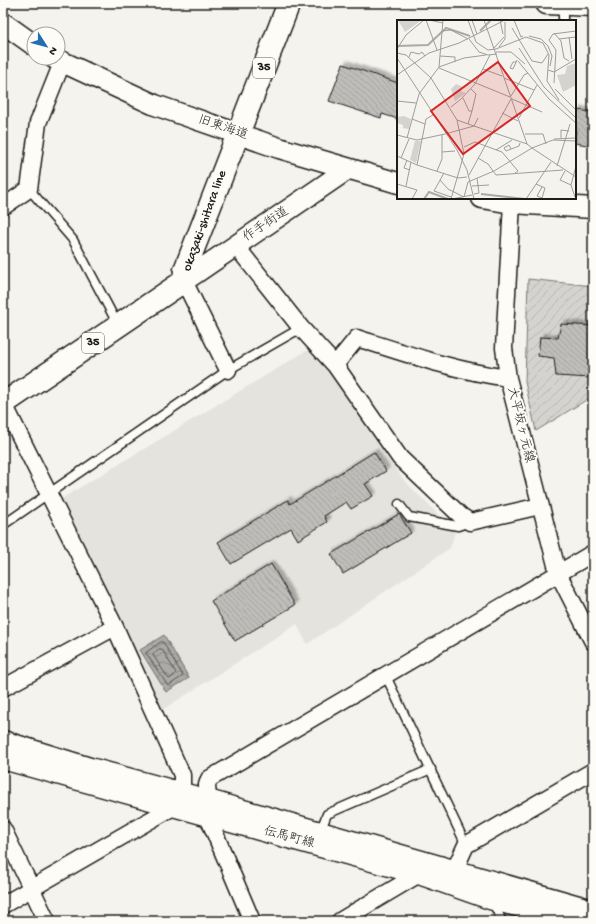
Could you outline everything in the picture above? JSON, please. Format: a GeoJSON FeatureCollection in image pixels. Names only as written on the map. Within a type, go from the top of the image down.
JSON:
{"type":"FeatureCollection","features":[{"type":"Feature","properties":{"kind":"main road","name":"okazaki-shitara line"},"geometry":{"type":"LineString","coordinates":[[3,403],[184,281],[185,270],[289,3]]}},
{"type":"Feature","properties":{"kind":"main road"},"geometry":{"type":"LineString","coordinates":[[558,9],[593,5]]}},
{"type":"Feature","properties":{"kind":"street"},"geometry":{"type":"LineString","coordinates":[[3,23],[26,39]]}},
{"type":"Feature","properties":{"kind":"street","name":"旧東海道"},"geometry":{"type":"LineString","coordinates":[[66,64],[155,105],[348,170],[397,183]]}},
{"type":"Feature","properties":{"kind":"street"},"geometry":{"type":"LineString","coordinates":[[3,207],[29,189],[38,123],[56,66]]}},
{"type":"Feature","properties":{"kind":"street","name":"作手街道"},"geometry":{"type":"LineString","coordinates":[[184,281],[348,170]]}},
{"type":"Feature","properties":{"kind":"street"},"geometry":{"type":"LineString","coordinates":[[498,199],[593,208]]}},
{"type":"Feature","properties":{"kind":"street","name":"大平坂ヶ元線"},"geometry":{"type":"LineString","coordinates":[[514,200],[504,348],[508,378],[558,573],[593,642]]}},
{"type":"Feature","properties":{"kind":"street"},"geometry":{"type":"LineString","coordinates":[[236,246],[301,328],[335,365],[400,458],[461,516],[470,522],[540,506]]}},
{"type":"Feature","properties":{"kind":"street"},"geometry":{"type":"LineString","coordinates":[[184,281],[228,370]]}},
{"type":"Feature","properties":{"kind":"street"},"geometry":{"type":"LineString","coordinates":[[335,365],[356,338],[453,368],[479,374],[508,378]]}},
{"type":"Feature","properties":{"kind":"street"},"geometry":{"type":"LineString","coordinates":[[3,403],[115,627],[182,775],[177,800],[3,905]]}},
{"type":"Feature","properties":{"kind":"street"},"geometry":{"type":"LineString","coordinates":[[252,921],[208,808],[207,785],[209,778],[593,552]]}},
{"type":"Feature","properties":{"kind":"street"},"geometry":{"type":"LineString","coordinates":[[3,688],[115,627]]}},
{"type":"Feature","properties":{"kind":"street","name":"伝馬町線"},"geometry":{"type":"LineString","coordinates":[[3,742],[90,768],[177,800]]}},
{"type":"Feature","properties":{"kind":"street","name":"伝馬町線"},"geometry":{"type":"LineString","coordinates":[[3,759],[208,808],[320,832],[455,869],[593,910]]}},
{"type":"Feature","properties":{"kind":"street"},"geometry":{"type":"LineString","coordinates":[[455,869],[466,845],[593,771]]}},
{"type":"Feature","properties":{"kind":"street","name":"伝馬町線"},"geometry":{"type":"LineString","coordinates":[[208,808],[419,874],[490,899],[573,921]]}},
{"type":"Feature","properties":{"kind":"street"},"geometry":{"type":"LineString","coordinates":[[3,829],[47,921]]}},
{"type":"Feature","properties":{"kind":"street"},"geometry":{"type":"LineString","coordinates":[[340,921],[419,874]]}},
{"type":"Feature","properties":{"kind":"lane"},"geometry":{"type":"LineString","coordinates":[[29,189],[73,240],[119,325]]}},
{"type":"Feature","properties":{"kind":"lane"},"geometry":{"type":"LineString","coordinates":[[3,525],[228,370],[301,328]]}},
{"type":"Feature","properties":{"kind":"lane"},"geometry":{"type":"LineString","coordinates":[[399,504],[409,517],[458,526],[470,522]]}},
{"type":"Feature","properties":{"kind":"lane"},"geometry":{"type":"LineString","coordinates":[[385,674],[466,845]]}},
{"type":"Feature","properties":{"kind":"lane"},"geometry":{"type":"LineString","coordinates":[[320,832],[327,814],[431,769]]}},
{"type":"Feature","properties":{"kind":"lane"},"geometry":{"type":"LineString","coordinates":[[490,899],[502,921]]}},
{"type":"Feature","properties":{"kind":"shaded area"},"geometry":{"type":"Polygon","coordinates":[[[528,279],[593,286],[593,401],[591,397],[536,431],[525,382],[528,279]]]}},
{"type":"Feature","properties":{"kind":"shaded area"},"geometry":{"type":"Polygon","coordinates":[[[313,347],[403,479],[455,532],[450,548],[307,644],[297,624],[162,710],[61,499],[313,347]]]}},
{"type":"Feature","properties":{"kind":"water"},"geometry":{"type":"Polygon","coordinates":[[[164,635],[189,678],[166,692],[140,650],[164,635]]]}},
{"type":"Feature","properties":{"kind":"building"},"geometry":{"type":"Polygon","coordinates":[[[343,64],[397,83],[397,119],[382,114],[381,118],[329,101],[343,64]]]}},
{"type":"Feature","properties":{"kind":"building"},"geometry":{"type":"Polygon","coordinates":[[[577,110],[593,112],[593,146],[576,143],[577,110]]]}},
{"type":"Feature","properties":{"kind":"building"},"geometry":{"type":"Polygon","coordinates":[[[561,324],[593,326],[591,378],[556,376],[554,358],[538,356],[540,337],[558,338],[561,324]]]}},
{"type":"Feature","properties":{"kind":"building"},"geometry":{"type":"Polygon","coordinates":[[[374,452],[386,471],[365,484],[373,496],[351,509],[346,502],[324,516],[327,522],[298,540],[291,528],[231,564],[218,542],[288,500],[290,504],[374,452]]]}},
{"type":"Feature","properties":{"kind":"building"},"geometry":{"type":"Polygon","coordinates":[[[399,514],[411,533],[343,574],[331,554],[399,514]]]}},
{"type":"Feature","properties":{"kind":"building"},"geometry":{"type":"Polygon","coordinates":[[[271,564],[295,605],[235,641],[211,601],[271,564]]]}}]}
